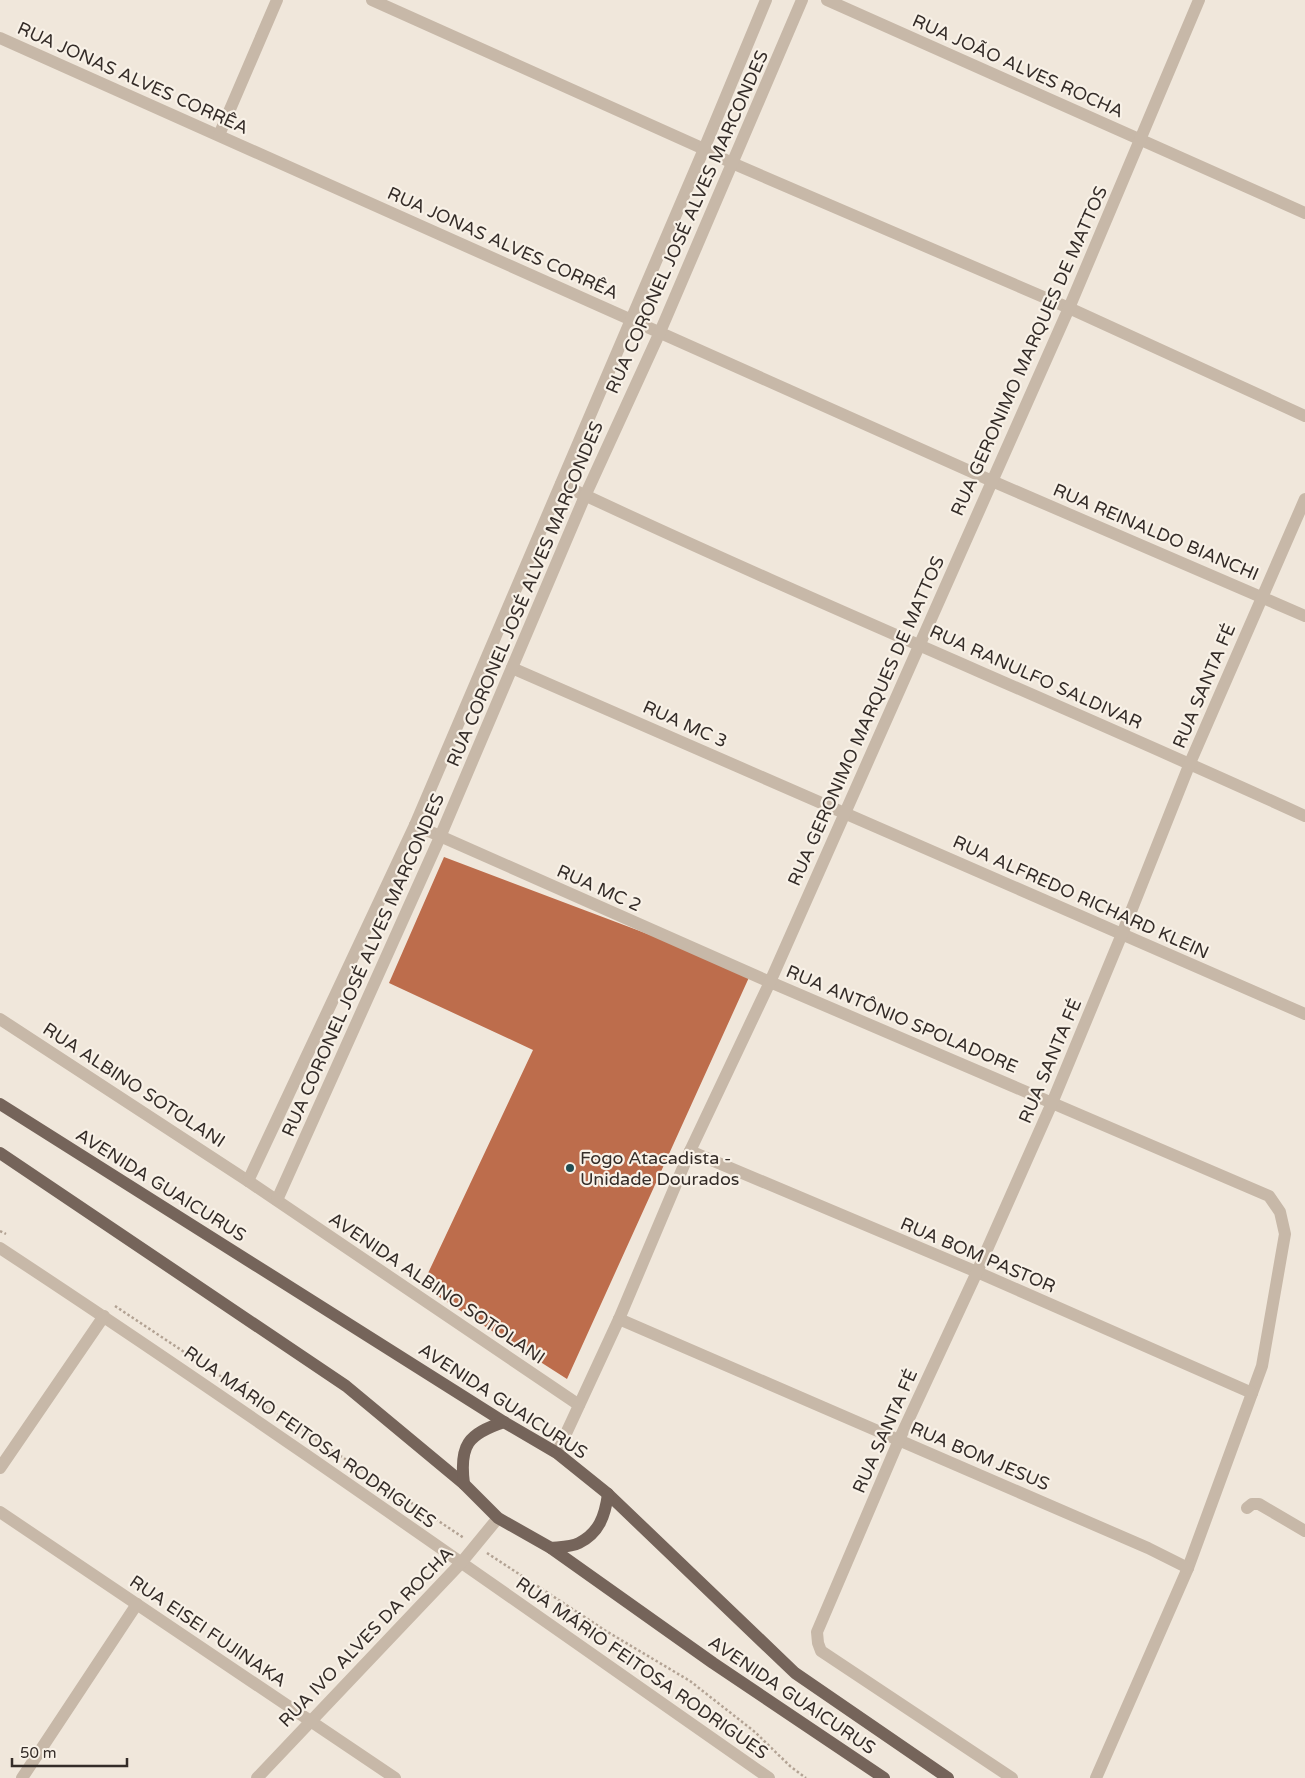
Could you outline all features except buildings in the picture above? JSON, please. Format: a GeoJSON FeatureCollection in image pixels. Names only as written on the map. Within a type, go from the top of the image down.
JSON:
{"type":"FeatureCollection","features":[{"type":"Feature","properties":{"kind":"main road","name":"AVENIDA GUAICURUS"},"geometry":{"type":"LineString","coordinates":[[0,1104],[504,1422],[557,1453],[608,1494],[795,1673],[948,1778]]}},
{"type":"Feature","properties":{"kind":"main road","name":"AVENIDA GUAICURUS"},"geometry":{"type":"LineString","coordinates":[[0,1153],[346,1386],[464,1484],[498,1518],[551,1548],[713,1663],[884,1778]]}},
{"type":"Feature","properties":{"kind":"main road"},"geometry":{"type":"LineString","coordinates":[[464,1484],[461,1465],[464,1451],[470,1439],[483,1429],[504,1422]]}},
{"type":"Feature","properties":{"kind":"main road"},"geometry":{"type":"LineString","coordinates":[[551,1548],[578,1544],[597,1529],[606,1510],[608,1494]]}},
{"type":"Feature","properties":{"kind":"street"},"geometry":{"type":"LineString","coordinates":[[218,135],[277,0]]}},
{"type":"Feature","properties":{"kind":"street"},"geometry":{"type":"LineString","coordinates":[[372,0],[732,163],[1069,308],[1305,416]]}},
{"type":"Feature","properties":{"kind":"street","name":"RUA CORONEL JOSÉ ALVES MARCONDES"},"geometry":{"type":"LineString","coordinates":[[248,1181],[415,826],[632,320],[766,0]]}},
{"type":"Feature","properties":{"kind":"street","name":"RUA CORONEL JOSÉ ALVES MARCONDES"},"geometry":{"type":"LineString","coordinates":[[276,1200],[440,837],[585,496],[660,332],[802,0]]}},
{"type":"Feature","properties":{"kind":"street","name":"RUA JOÃO ALVES ROCHA"},"geometry":{"type":"LineString","coordinates":[[827,0],[1305,213]]}},
{"type":"Feature","properties":{"kind":"street","name":"RUA GERONIMO MARQUES DE MATTOS"},"geometry":{"type":"LineString","coordinates":[[557,1453],[619,1319],[690,1151],[770,982],[1069,308],[1199,0]]}},
{"type":"Feature","properties":{"kind":"street","name":"RUA JONAS ALVES CORRÊA"},"geometry":{"type":"LineString","coordinates":[[0,38],[992,480]]}},
{"type":"Feature","properties":{"kind":"street","name":"RUA REINALDO BIANCHI"},"geometry":{"type":"LineString","coordinates":[[992,480],[1305,616]]}},
{"type":"Feature","properties":{"kind":"street","name":"RUA RANULFO SALDIVAR"},"geometry":{"type":"LineString","coordinates":[[561,484],[918,645],[1190,763],[1305,816]]}},
{"type":"Feature","properties":{"kind":"street","name":"RUA SANTA FÉ"},"geometry":{"type":"LineString","coordinates":[[1012,1778],[821,1651],[817,1632],[899,1440],[977,1272],[1052,1102],[1190,763],[1305,499]]}},
{"type":"Feature","properties":{"kind":"street","name":"RUA MC 3"},"geometry":{"type":"LineString","coordinates":[[512,668],[844,812]]}},
{"type":"Feature","properties":{"kind":"street","name":"RUA ALFREDO RICHARD KLEIN"},"geometry":{"type":"LineString","coordinates":[[844,812],[1305,1014]]}},
{"type":"Feature","properties":{"kind":"street","name":"RUA MC 2"},"geometry":{"type":"LineString","coordinates":[[415,826],[770,982]]}},
{"type":"Feature","properties":{"kind":"street","name":"RUA ANTÔNIO SPOLADORE"},"geometry":{"type":"LineString","coordinates":[[770,982],[1269,1196],[1280,1212],[1285,1234],[1262,1366],[1252,1393]]}},
{"type":"Feature","properties":{"kind":"street","name":"RUA ALBINO SOTOLANI"},"geometry":{"type":"LineString","coordinates":[[0,1019],[276,1200]]}},
{"type":"Feature","properties":{"kind":"street","name":"RUA BOM PASTOR"},"geometry":{"type":"LineString","coordinates":[[690,1151],[977,1272],[1252,1393]]}},
{"type":"Feature","properties":{"kind":"street","name":"AVENIDA ALBINO SOTOLANI"},"geometry":{"type":"LineString","coordinates":[[276,1200],[579,1405]]}},
{"type":"Feature","properties":{"kind":"street","name":"RUA MÁRIO FEITOSA RODRIGUES"},"geometry":{"type":"LineString","coordinates":[[0,1248],[104,1316],[769,1778]]}},
{"type":"Feature","properties":{"kind":"street"},"geometry":{"type":"LineString","coordinates":[[0,1468],[104,1316]]}},
{"type":"Feature","properties":{"kind":"street","name":"RUA BOM JESUS"},"geometry":{"type":"LineString","coordinates":[[619,1319],[1148,1548],[1188,1568]]}},
{"type":"Feature","properties":{"kind":"street"},"geometry":{"type":"LineString","coordinates":[[1096,1778],[1188,1568],[1252,1393]]}},
{"type":"Feature","properties":{"kind":"street"},"geometry":{"type":"LineString","coordinates":[[1247,1508],[1252,1504],[1259,1504],[1305,1531]]}},
{"type":"Feature","properties":{"kind":"street","name":"RUA EISEI FUJINAKA"},"geometry":{"type":"LineString","coordinates":[[0,1512],[396,1778]]}},
{"type":"Feature","properties":{"kind":"street","name":"RUA IVO ALVES DA ROCHA"},"geometry":{"type":"LineString","coordinates":[[257,1778],[461,1563],[498,1518]]}},
{"type":"Feature","properties":{"kind":"street"},"geometry":{"type":"LineString","coordinates":[[22,1778],[137,1604]]}},
{"type":"Feature","properties":{"kind":"path"},"geometry":{"type":"LineString","coordinates":[[0,1231],[8,1236]]}},
{"type":"Feature","properties":{"kind":"path"},"geometry":{"type":"LineString","coordinates":[[112,1304],[475,1546],[606,1631],[690,1681],[755,1732],[790,1766],[806,1778]]}},
{"type":"Feature","properties":{"kind":"place","name":"Fogo Atacadista - Unidade Dourados"},"geometry":{"type":"Point","coordinates":[570,1168]}}]}
